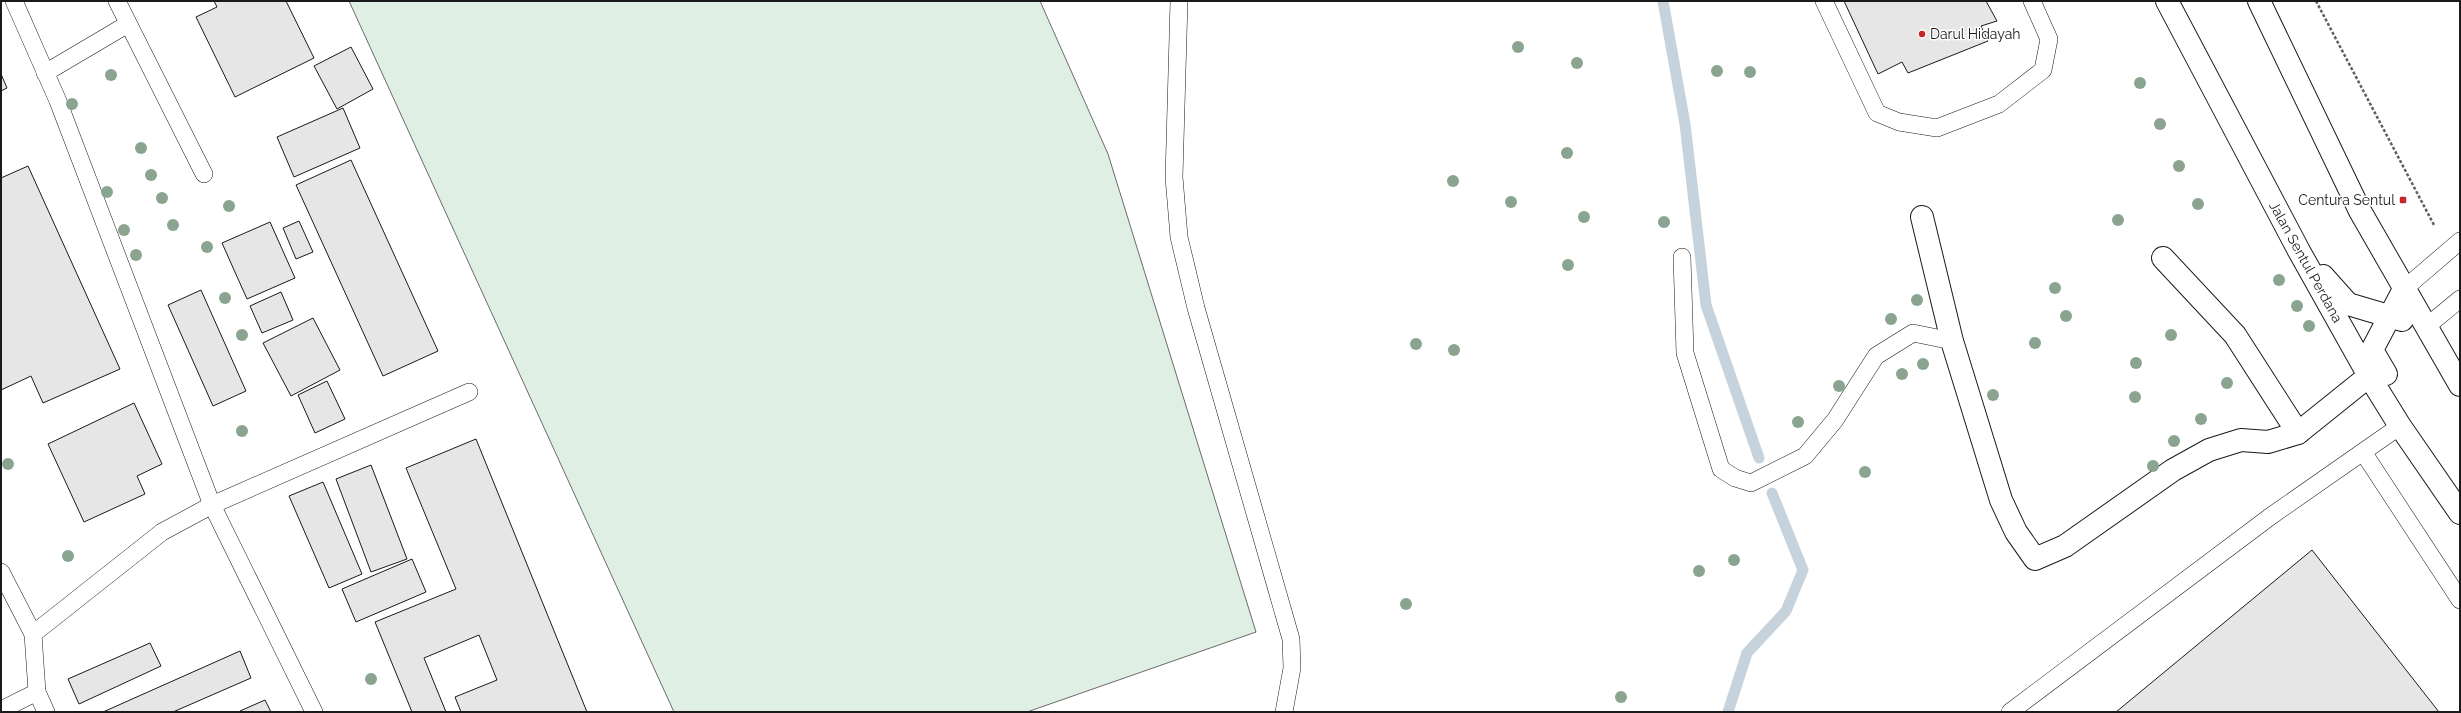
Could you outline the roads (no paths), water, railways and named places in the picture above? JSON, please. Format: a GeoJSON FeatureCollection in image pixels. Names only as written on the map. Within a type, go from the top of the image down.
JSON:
{"type":"FeatureCollection","features":[{"type":"Feature","properties":{"kind":"main road","name":"Jalan Sentul Perdana"},"geometry":{"type":"LineString","coordinates":[[2167,1],[2299,251],[2369,376],[2400,426],[2460,513]]}},
{"type":"Feature","properties":{"kind":"main road"},"geometry":{"type":"LineString","coordinates":[[2259,1],[2357,204],[2460,385]]}},
{"type":"Feature","properties":{"kind":"main road"},"geometry":{"type":"LineString","coordinates":[[1922,217],[1952,341],[2002,500],[2016,532],[2035,559],[2065,546],[2167,474],[2209,450],[2241,440],[2268,442],[2298,433],[2369,376]]}},
{"type":"Feature","properties":{"kind":"main road"},"geometry":{"type":"LineString","coordinates":[[2299,251],[2348,304],[2426,327]]}},
{"type":"Feature","properties":{"kind":"main road"},"geometry":{"type":"LineString","coordinates":[[2163,258],[2235,335],[2298,433]]}},
{"type":"Feature","properties":{"kind":"main road"},"geometry":{"type":"LineString","coordinates":[[2404,289],[2372,350],[2412,418],[2416,448]]}},
{"type":"Feature","properties":{"kind":"lane"},"geometry":{"type":"LineString","coordinates":[[14,1],[45,73],[212,505],[314,712]]}},
{"type":"Feature","properties":{"kind":"lane"},"geometry":{"type":"LineString","coordinates":[[117,1],[204,174]]}},
{"type":"Feature","properties":{"kind":"lane"},"geometry":{"type":"LineString","coordinates":[[1179,1],[1174,177],[1179,238],[1196,308],[1291,639],[1292,668],[1284,712]]}},
{"type":"Feature","properties":{"kind":"lane"},"geometry":{"type":"LineString","coordinates":[[1824,1],[1877,113],[1899,122],[1937,128],[1999,104],[2043,70],[2049,38],[2032,1]]}},
{"type":"Feature","properties":{"kind":"lane"},"geometry":{"type":"LineString","coordinates":[[45,73],[128,24]]}},
{"type":"Feature","properties":{"kind":"lane"},"geometry":{"type":"LineString","coordinates":[[2404,289],[2454,247]]}},
{"type":"Feature","properties":{"kind":"lane"},"geometry":{"type":"LineString","coordinates":[[1682,257],[1685,353],[1721,469],[1735,478],[1751,483],[1805,456],[1835,420],[1876,356],[1913,333],[1952,341]]}},
{"type":"Feature","properties":{"kind":"lane"},"geometry":{"type":"LineString","coordinates":[[2426,327],[2460,298]]}},
{"type":"Feature","properties":{"kind":"lane"},"geometry":{"type":"LineString","coordinates":[[33,634],[162,532],[212,505],[469,392]]}},
{"type":"Feature","properties":{"kind":"lane"},"geometry":{"type":"LineString","coordinates":[[2010,712],[2271,516],[2400,426]]}},
{"type":"Feature","properties":{"kind":"lane"},"geometry":{"type":"LineString","coordinates":[[2363,452],[2460,600]]}},
{"type":"Feature","properties":{"kind":"lane"},"geometry":{"type":"LineString","coordinates":[[1,572],[33,634],[37,692],[46,712]]}},
{"type":"Feature","properties":{"kind":"lane"},"geometry":{"type":"LineString","coordinates":[[1,710],[37,692]]}},
{"type":"Feature","properties":{"kind":"waterway"},"geometry":{"type":"LineString","coordinates":[[1663,1],[1685,124],[1706,305],[1759,458]]}},
{"type":"Feature","properties":{"kind":"waterway"},"geometry":{"type":"LineString","coordinates":[[1728,712],[1747,653],[1786,611],[1803,570],[1772,493]]}},
{"type":"Feature","properties":{"kind":"place","name":"Darul Hidayah"},"geometry":{"type":"Point","coordinates":[1922,34]}},
{"type":"Feature","properties":{"kind":"place","name":"Centura Sentul"},"geometry":{"type":"Point","coordinates":[2403,200]}}]}
